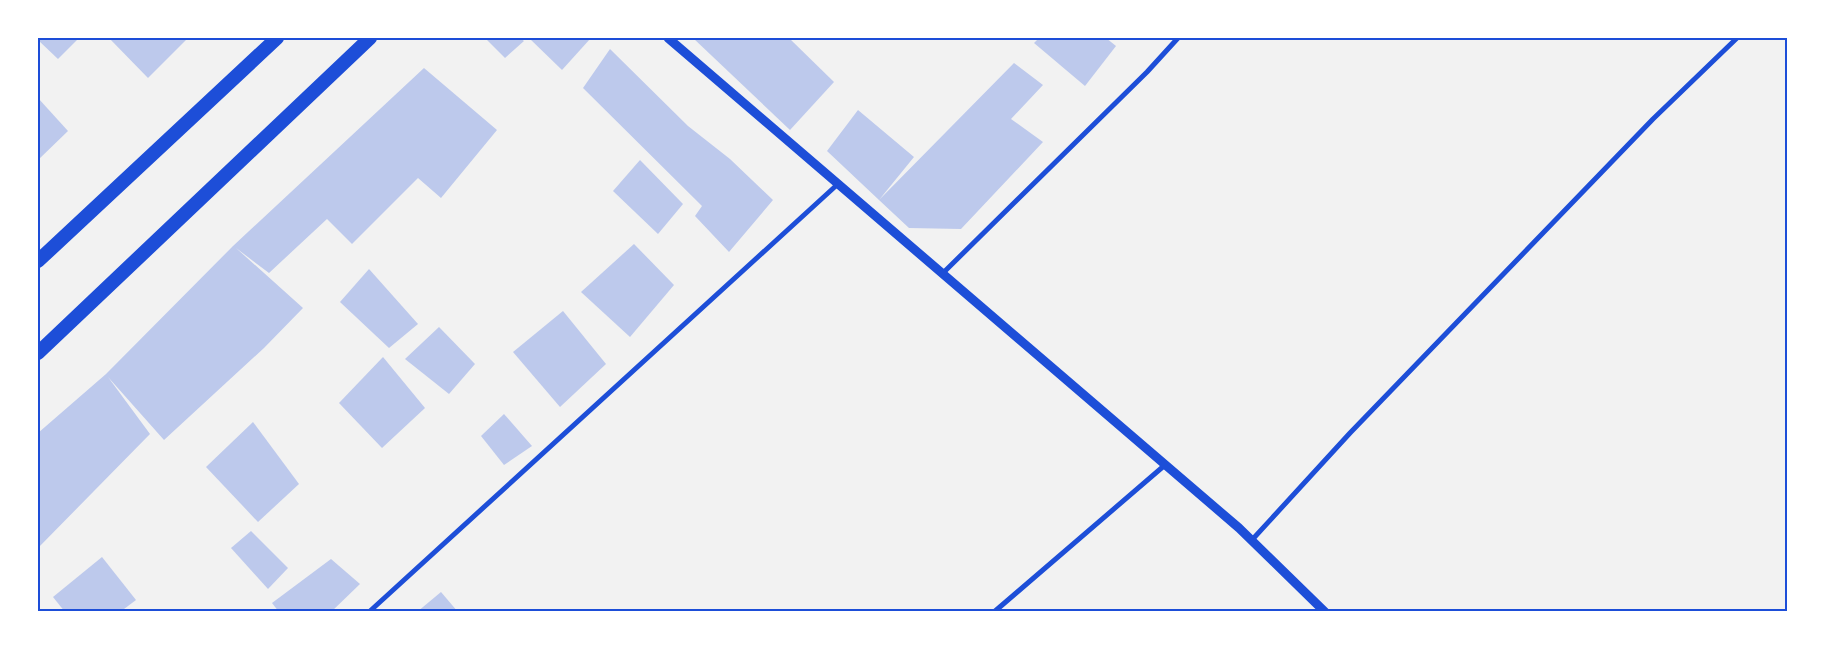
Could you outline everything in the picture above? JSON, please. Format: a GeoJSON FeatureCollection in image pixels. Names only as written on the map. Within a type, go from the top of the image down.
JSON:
{"type":"FeatureCollection","features":[{"type":"Feature","properties":{"kind":"highway"},"geometry":{"type":"LineString","coordinates":[[38,260],[277,38]]}},
{"type":"Feature","properties":{"kind":"highway"},"geometry":{"type":"LineString","coordinates":[[38,353],[370,38]]}},
{"type":"Feature","properties":{"kind":"street"},"geometry":{"type":"LineString","coordinates":[[668,38],[1166,465],[1251,540],[1325,612]]}},
{"type":"Feature","properties":{"kind":"street"},"geometry":{"type":"LineString","coordinates":[[943,273],[1147,72],[1178,38]]}},
{"type":"Feature","properties":{"kind":"street"},"geometry":{"type":"LineString","coordinates":[[1251,540],[1350,433],[1653,119],[1737,38]]}},
{"type":"Feature","properties":{"kind":"street"},"geometry":{"type":"LineString","coordinates":[[369,612],[839,183]]}},
{"type":"Feature","properties":{"kind":"street"},"geometry":{"type":"LineString","coordinates":[[994,612],[1166,465]]}},
{"type":"Feature","properties":{"kind":"building"},"geometry":{"type":"Polygon","coordinates":[[[38,38],[79,38],[58,59],[38,38]]]}},
{"type":"Feature","properties":{"kind":"building"},"geometry":{"type":"Polygon","coordinates":[[[109,38],[188,38],[148,78],[109,38]]]}},
{"type":"Feature","properties":{"kind":"building"},"geometry":{"type":"Polygon","coordinates":[[[485,38],[520,38],[524,41],[505,58],[485,38]]]}},
{"type":"Feature","properties":{"kind":"building"},"geometry":{"type":"Polygon","coordinates":[[[529,38],[589,38],[590,39],[562,70],[529,38]]]}},
{"type":"Feature","properties":{"kind":"building"},"geometry":{"type":"Polygon","coordinates":[[[693,38],[789,38],[834,82],[790,130],[693,38]]]}},
{"type":"Feature","properties":{"kind":"building"},"geometry":{"type":"Polygon","coordinates":[[[1039,38],[1106,38],[1116,46],[1085,86],[1034,43],[1039,38]]]}},
{"type":"Feature","properties":{"kind":"building"},"geometry":{"type":"Polygon","coordinates":[[[610,49],[688,126],[730,159],[773,200],[729,252],[695,216],[702,206],[583,88],[610,49]]]}},
{"type":"Feature","properties":{"kind":"building"},"geometry":{"type":"Polygon","coordinates":[[[1014,63],[1043,85],[1011,119],[1043,142],[961,229],[909,228],[879,200],[1014,63]]]}},
{"type":"Feature","properties":{"kind":"building"},"geometry":{"type":"Polygon","coordinates":[[[424,68],[497,130],[441,198],[418,178],[352,244],[327,219],[269,273],[236,248],[303,308],[264,348],[164,440],[108,377],[150,434],[38,548],[38,433],[106,374],[233,246],[424,68]]]}},
{"type":"Feature","properties":{"kind":"building"},"geometry":{"type":"Polygon","coordinates":[[[38,98],[68,131],[38,160],[38,98]]]}},
{"type":"Feature","properties":{"kind":"building"},"geometry":{"type":"Polygon","coordinates":[[[858,110],[914,157],[879,200],[827,151],[858,110]]]}},
{"type":"Feature","properties":{"kind":"building"},"geometry":{"type":"Polygon","coordinates":[[[640,160],[683,204],[658,234],[613,191],[640,160]]]}},
{"type":"Feature","properties":{"kind":"building"},"geometry":{"type":"Polygon","coordinates":[[[634,244],[674,285],[630,337],[581,292],[634,244]]]}},
{"type":"Feature","properties":{"kind":"building"},"geometry":{"type":"Polygon","coordinates":[[[369,269],[418,324],[389,348],[340,302],[369,269]]]}},
{"type":"Feature","properties":{"kind":"building"},"geometry":{"type":"Polygon","coordinates":[[[563,311],[606,364],[560,407],[513,352],[563,311]]]}},
{"type":"Feature","properties":{"kind":"building"},"geometry":{"type":"Polygon","coordinates":[[[439,327],[475,364],[449,394],[405,359],[439,327]]]}},
{"type":"Feature","properties":{"kind":"building"},"geometry":{"type":"Polygon","coordinates":[[[383,357],[425,408],[382,448],[339,403],[383,357]]]}},
{"type":"Feature","properties":{"kind":"building"},"geometry":{"type":"Polygon","coordinates":[[[504,414],[532,446],[504,465],[481,436],[504,414]]]}},
{"type":"Feature","properties":{"kind":"building"},"geometry":{"type":"Polygon","coordinates":[[[253,422],[299,484],[258,522],[206,467],[253,422]]]}},
{"type":"Feature","properties":{"kind":"building"},"geometry":{"type":"Polygon","coordinates":[[[251,531],[288,568],[268,589],[231,548],[251,531]]]}},
{"type":"Feature","properties":{"kind":"building"},"geometry":{"type":"Polygon","coordinates":[[[102,557],[136,600],[120,612],[65,612],[53,597],[102,557]]]}},
{"type":"Feature","properties":{"kind":"building"},"geometry":{"type":"Polygon","coordinates":[[[331,559],[360,584],[331,612],[279,612],[272,603],[331,559]]]}},
{"type":"Feature","properties":{"kind":"building"},"geometry":{"type":"Polygon","coordinates":[[[441,592],[458,612],[417,612],[441,592]]]}}]}
